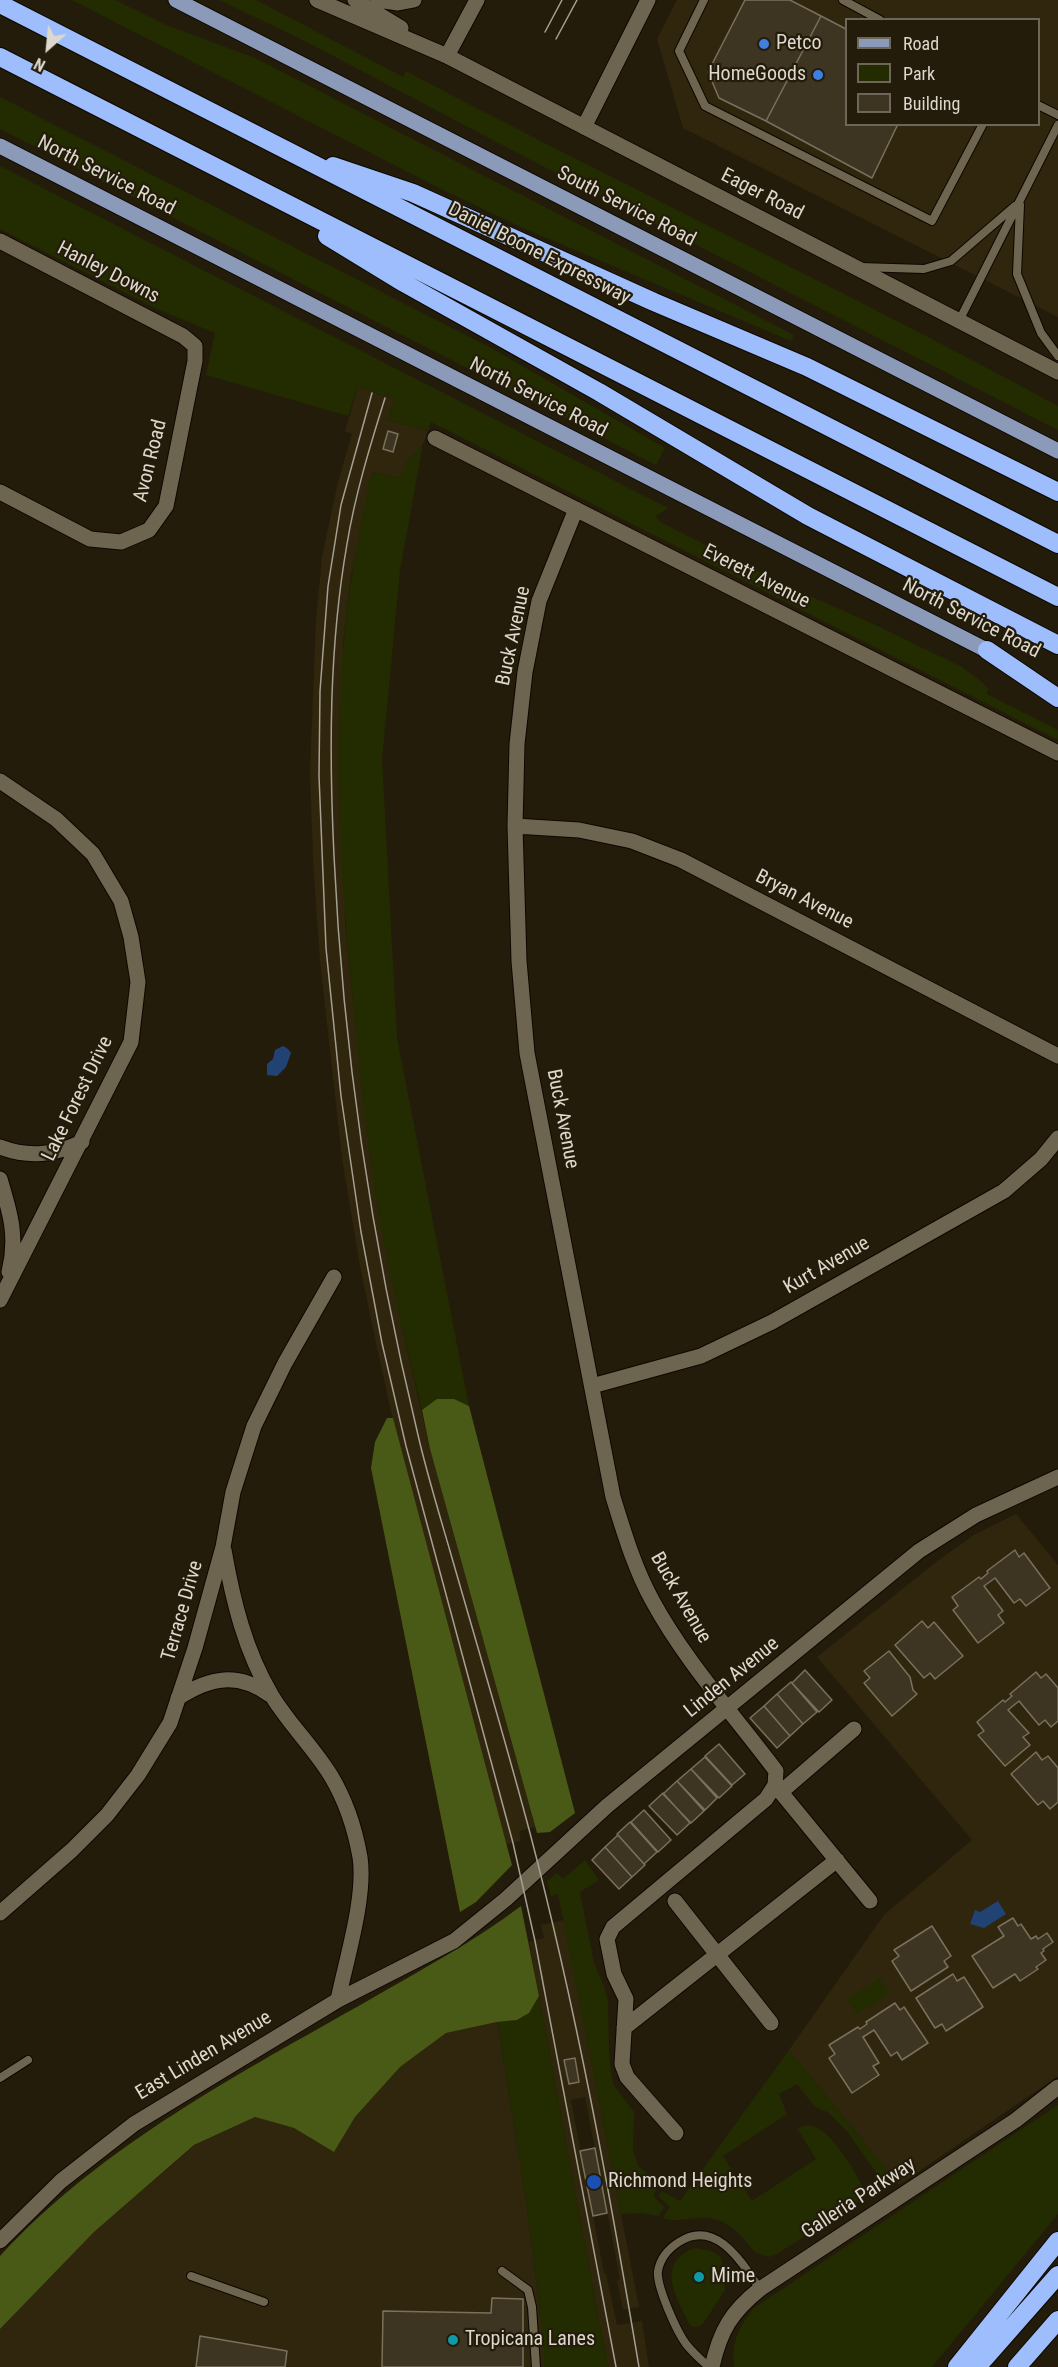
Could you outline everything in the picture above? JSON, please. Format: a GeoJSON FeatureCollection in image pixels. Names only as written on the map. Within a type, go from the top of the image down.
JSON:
{"type":"FeatureCollection","features":[{"type":"Feature","properties":{"kind":"highway","name":"Daniel Boone Expressway"},"geometry":{"type":"LineString","coordinates":[[0,4],[1058,544]]}},
{"type":"Feature","properties":{"kind":"highway"},"geometry":{"type":"LineString","coordinates":[[0,57],[1058,597]]}},
{"type":"Feature","properties":{"kind":"highway"},"geometry":{"type":"LineString","coordinates":[[288,152],[353,171],[413,193],[654,302],[797,362],[1058,492]]}},
{"type":"Feature","properties":{"kind":"highway"},"geometry":{"type":"LineString","coordinates":[[272,197],[333,240],[405,283],[599,392],[808,516],[1058,645]]}},
{"type":"Feature","properties":{"kind":"highway"},"geometry":{"type":"LineString","coordinates":[[987,650],[1058,698]]}},
{"type":"Feature","properties":{"kind":"highway"},"geometry":{"type":"LineString","coordinates":[[957,2367],[1058,2241]]}},
{"type":"Feature","properties":{"kind":"highway"},"geometry":{"type":"LineString","coordinates":[[977,2367],[1058,2275]]}},
{"type":"Feature","properties":{"kind":"highway"},"geometry":{"type":"LineString","coordinates":[[1017,2367],[1058,2319]]}},
{"type":"Feature","properties":{"kind":"highway"},"geometry":{"type":"LineString","coordinates":[[1017,2367],[1058,2336]]}},
{"type":"Feature","properties":{"kind":"main road","name":"South Service Road"},"geometry":{"type":"LineString","coordinates":[[176,0],[1058,451]]}},
{"type":"Feature","properties":{"kind":"main road","name":"North Service Road"},"geometry":{"type":"LineString","coordinates":[[0,146],[1058,687]]}},
{"type":"Feature","properties":{"kind":"street","name":"Eager Road"},"geometry":{"type":"LineString","coordinates":[[317,0],[447,56],[1058,372]]}},
{"type":"Feature","properties":{"kind":"street","name":"Eager Road"},"geometry":{"type":"LineString","coordinates":[[356,0],[447,56]]}},
{"type":"Feature","properties":{"kind":"street"},"geometry":{"type":"LineString","coordinates":[[378,0],[398,3],[414,0]]}},
{"type":"Feature","properties":{"kind":"street"},"geometry":{"type":"LineString","coordinates":[[447,56],[477,0]]}},
{"type":"Feature","properties":{"kind":"street"},"geometry":{"type":"LineString","coordinates":[[584,127],[648,0]]}},
{"type":"Feature","properties":{"kind":"street","name":"Hanley Downs"},"geometry":{"type":"LineString","coordinates":[[0,242],[183,336],[195,346]]}},
{"type":"Feature","properties":{"kind":"street","name":"Avon Road"},"geometry":{"type":"LineString","coordinates":[[0,492],[90,539],[122,542],[149,530],[166,506],[195,361],[195,346]]}},
{"type":"Feature","properties":{"kind":"street","name":"Everett Avenue"},"geometry":{"type":"LineString","coordinates":[[435,438],[1058,753]]}},
{"type":"Feature","properties":{"kind":"street","name":"Buck Avenue"},"geometry":{"type":"LineString","coordinates":[[576,509],[539,601],[525,672],[517,744],[515,826],[519,961],[527,1053],[613,1497],[632,1557],[651,1599],[679,1646],[776,1771],[778,1789]]}},
{"type":"Feature","properties":{"kind":"street","name":"Lake Forest Drive"},"geometry":{"type":"LineString","coordinates":[[0,781],[56,819],[93,854],[121,901],[131,937],[138,982],[130,1042],[1,1298]]}},
{"type":"Feature","properties":{"kind":"street","name":"Bryan Avenue"},"geometry":{"type":"LineString","coordinates":[[515,826],[579,830],[632,841],[681,860],[1058,1056]]}},
{"type":"Feature","properties":{"kind":"street","name":"Kurt Avenue"},"geometry":{"type":"LineString","coordinates":[[592,1386],[701,1356],[772,1322],[1004,1191],[1041,1159],[1058,1138]]}},
{"type":"Feature","properties":{"kind":"street"},"geometry":{"type":"LineString","coordinates":[[0,1147],[18,1154],[37,1155],[61,1152],[81,1142]]}},
{"type":"Feature","properties":{"kind":"street"},"geometry":{"type":"LineString","coordinates":[[0,1179],[13,1226],[13,1257],[1,1298]]}},
{"type":"Feature","properties":{"kind":"street","name":"Terrace Drive"},"geometry":{"type":"LineString","coordinates":[[0,1913],[72,1850],[107,1815],[144,1766],[170,1723],[195,1648],[223,1547],[233,1492],[254,1426],[285,1363],[334,1277]]}},
{"type":"Feature","properties":{"kind":"street","name":"Linden Avenue"},"geometry":{"type":"LineString","coordinates":[[454,1941],[506,1899],[607,1806],[920,1551],[976,1515],[1058,1477]]}},
{"type":"Feature","properties":{"kind":"street"},"geometry":{"type":"LineString","coordinates":[[223,1547],[233,1601],[251,1657],[272,1697],[331,1776],[351,1818],[360,1859],[359,1896],[338,2000]]}},
{"type":"Feature","properties":{"kind":"street"},"geometry":{"type":"LineString","coordinates":[[178,1698],[208,1682],[234,1679],[257,1686],[272,1697]]}},
{"type":"Feature","properties":{"kind":"street"},"geometry":{"type":"LineString","coordinates":[[676,2133],[627,2077],[622,2064],[626,1999],[614,1974],[607,1939],[613,1928],[778,1789],[854,1729]]}},
{"type":"Feature","properties":{"kind":"street"},"geometry":{"type":"LineString","coordinates":[[778,1789],[870,1900]]}},
{"type":"Feature","properties":{"kind":"street"},"geometry":{"type":"LineString","coordinates":[[624,2028],[837,1860]]}},
{"type":"Feature","properties":{"kind":"street"},"geometry":{"type":"LineString","coordinates":[[675,1901],[771,2023]]}},
{"type":"Feature","properties":{"kind":"street","name":"East Linden Avenue"},"geometry":{"type":"LineString","coordinates":[[0,2241],[61,2181],[134,2124],[338,2000],[454,1941]]}},
{"type":"Feature","properties":{"kind":"street","name":"Galleria Parkway"},"geometry":{"type":"LineString","coordinates":[[710,2367],[722,2332],[742,2303],[1016,2120],[1058,2087]]}},
{"type":"Feature","properties":{"kind":"lane"},"geometry":{"type":"LineString","coordinates":[[704,0],[679,51],[705,106],[932,221],[983,126]]}},
{"type":"Feature","properties":{"kind":"lane"},"geometry":{"type":"LineString","coordinates":[[843,0],[876,18]]}},
{"type":"Feature","properties":{"kind":"lane"},"geometry":{"type":"LineString","coordinates":[[1040,106],[1058,115]]}},
{"type":"Feature","properties":{"kind":"lane"},"geometry":{"type":"LineString","coordinates":[[959,321],[1058,125]]}},
{"type":"Feature","properties":{"kind":"lane"},"geometry":{"type":"LineString","coordinates":[[854,266],[924,269],[951,261],[1020,202]]}},
{"type":"Feature","properties":{"kind":"lane"},"geometry":{"type":"LineString","coordinates":[[1020,202],[1017,274],[1041,333],[1058,356]]}},
{"type":"Feature","properties":{"kind":"lane"},"geometry":{"type":"LineString","coordinates":[[0,2078],[28,2060]]}},
{"type":"Feature","properties":{"kind":"lane"},"geometry":{"type":"LineString","coordinates":[[710,2367],[685,2342],[661,2288],[658,2272],[670,2247],[683,2239],[701,2235],[719,2241],[732,2250],[760,2289]]}},
{"type":"Feature","properties":{"kind":"lane"},"geometry":{"type":"LineString","coordinates":[[502,2271],[528,2290],[532,2307],[536,2367]]}},
{"type":"Feature","properties":{"kind":"lane"},"geometry":{"type":"LineString","coordinates":[[191,2276],[264,2302]]}},
{"type":"Feature","properties":{"kind":"shaded area"},"geometry":{"type":"Polygon","coordinates":[[[677,0],[1058,0],[1058,317],[683,128],[657,39],[677,0]]]}},
{"type":"Feature","properties":{"kind":"shaded area"},"geometry":{"type":"Polygon","coordinates":[[[358,387],[394,399],[388,420],[428,431],[423,444],[406,463],[401,478],[373,472],[351,576],[343,643],[345,923],[371,1164],[403,1332],[430,1449],[535,1827],[519,1831],[521,1841],[505,1845],[400,1451],[377,1348],[360,1266],[342,1158],[320,961],[310,774],[316,619],[322,557],[338,482],[352,434],[345,431],[358,387]]]}},
{"type":"Feature","properties":{"kind":"shaded area"},"geometry":{"type":"Polygon","coordinates":[[[1016,1514],[1058,1565],[1058,2076],[899,2185],[789,2050],[884,1915],[972,1840],[817,1657],[940,1559],[974,1535],[1016,1514]]]}},
{"type":"Feature","properties":{"kind":"shaded area"},"geometry":{"type":"Polygon","coordinates":[[[564,1920],[639,2307],[623,2310],[617,2280],[620,2279],[585,2097],[571,2100],[604,2273],[617,2325],[642,2321],[649,2367],[608,2367],[599,2320],[529,1942],[544,1938],[541,1925],[564,1920]]]}},
{"type":"Feature","properties":{"kind":"shaded area"},"geometry":{"type":"Polygon","coordinates":[[[497,2022],[527,2206],[544,2343],[544,2367],[0,2367],[0,2329],[94,2232],[195,2145],[255,2117],[294,2128],[334,2152],[355,2117],[400,2067],[446,2033],[497,2022]]]}},
{"type":"Feature","properties":{"kind":"green space"},"geometry":{"type":"Polygon","coordinates":[[[72,0],[115,0],[166,25],[255,58],[794,335],[791,341],[523,228],[443,190],[72,0]]]}},
{"type":"Feature","properties":{"kind":"green space"},"geometry":{"type":"Polygon","coordinates":[[[219,0],[256,0],[403,77],[406,71],[896,320],[1058,406],[1058,430],[525,157],[301,39],[219,0]]]}},
{"type":"Feature","properties":{"kind":"green space"},"geometry":{"type":"Polygon","coordinates":[[[0,97],[491,348],[665,448],[656,465],[0,129],[0,97]]]}},
{"type":"Feature","properties":{"kind":"green space"},"geometry":{"type":"Polygon","coordinates":[[[0,166],[668,508],[656,516],[660,522],[789,587],[869,622],[962,667],[984,684],[988,689],[987,694],[1058,730],[1058,740],[431,422],[428,431],[388,420],[394,399],[358,387],[348,416],[206,375],[215,333],[157,309],[0,229],[0,166]]]}},
{"type":"Feature","properties":{"kind":"green space"},"geometry":{"type":"Polygon","coordinates":[[[423,444],[400,570],[382,760],[397,1038],[469,1406],[444,1399],[422,1410],[387,1256],[368,1142],[344,905],[338,773],[340,685],[346,620],[355,556],[372,472],[400,478],[406,463],[423,444]]]}},
{"type":"Feature","properties":{"kind":"green space"},"geometry":{"type":"Polygon","coordinates":[[[437,1399],[454,1399],[469,1406],[575,1813],[550,1832],[537,1833],[430,1449],[422,1410],[437,1399]]]}},
{"type":"Feature","properties":{"kind":"green space"},"geometry":{"type":"Polygon","coordinates":[[[387,1418],[393,1418],[512,1865],[476,1902],[460,1912],[371,1468],[375,1442],[387,1418]]]}},
{"type":"Feature","properties":{"kind":"green space"},"geometry":{"type":"Polygon","coordinates":[[[585,1860],[599,1880],[580,1892],[594,1963],[608,2001],[609,2057],[613,2084],[634,2112],[633,2150],[638,2166],[657,2182],[653,2196],[664,2207],[659,2216],[640,2213],[621,2214],[558,1894],[551,1896],[547,1881],[557,1873],[563,1879],[585,1860]]]}},
{"type":"Feature","properties":{"kind":"green space"},"geometry":{"type":"Polygon","coordinates":[[[521,1906],[539,1996],[529,2013],[517,2020],[446,2033],[400,2067],[355,2117],[334,2152],[294,2128],[255,2117],[194,2145],[94,2232],[0,2329],[0,2256],[40,2216],[82,2180],[127,2146],[222,2084],[446,1955],[521,1906]]]}},
{"type":"Feature","properties":{"kind":"green space"},"geometry":{"type":"Polygon","coordinates":[[[880,1978],[890,1993],[857,2014],[847,1999],[880,1978]]]}},
{"type":"Feature","properties":{"kind":"green space"},"geometry":{"type":"Polygon","coordinates":[[[539,1996],[608,2367],[544,2367],[544,2343],[527,2206],[497,2022],[523,2017],[539,1996]]]}},
{"type":"Feature","properties":{"kind":"green space"},"geometry":{"type":"Polygon","coordinates":[[[789,2050],[893,2177],[886,2182],[882,2181],[847,2131],[829,2113],[814,2106],[797,2084],[779,2094],[787,2114],[723,2156],[752,2201],[816,2159],[797,2128],[811,2126],[819,2129],[836,2144],[868,2195],[770,2257],[756,2253],[731,2227],[716,2219],[663,2218],[670,2207],[658,2196],[662,2191],[680,2201],[789,2050]]]}},
{"type":"Feature","properties":{"kind":"green space"},"geometry":{"type":"Polygon","coordinates":[[[1058,2105],[1058,2214],[932,2367],[734,2367],[733,2358],[737,2335],[754,2308],[1058,2105]]]}},
{"type":"Feature","properties":{"kind":"green space"},"geometry":{"type":"Polygon","coordinates":[[[695,2248],[711,2251],[721,2257],[725,2275],[725,2290],[702,2325],[695,2327],[690,2325],[675,2293],[672,2272],[675,2263],[682,2255],[695,2248]]]}},
{"type":"Feature","properties":{"kind":"water"},"geometry":{"type":"Polygon","coordinates":[[[283,1046],[291,1053],[286,1067],[277,1076],[267,1075],[267,1064],[273,1059],[275,1050],[283,1046]]]}},
{"type":"Feature","properties":{"kind":"water"},"geometry":{"type":"Polygon","coordinates":[[[998,1901],[1006,1914],[984,1928],[970,1924],[975,1910],[980,1912],[998,1901]]]}},
{"type":"Feature","properties":{"kind":"building","name":"Petco"},"geometry":{"type":"Polygon","coordinates":[[[745,0],[790,0],[821,16],[766,121],[719,98],[708,72],[745,0]]]}},
{"type":"Feature","properties":{"kind":"building","name":"HomeGoods"},"geometry":{"type":"Polygon","coordinates":[[[821,16],[845,28],[845,126],[897,126],[872,178],[766,121],[821,16]]]}},
{"type":"Feature","properties":{"kind":"building"},"geometry":{"type":"Polygon","coordinates":[[[388,431],[398,434],[393,452],[383,449],[388,431]]]}},
{"type":"Feature","properties":{"kind":"building"},"geometry":{"type":"Polygon","coordinates":[[[1015,1550],[1019,1557],[1024,1553],[1050,1588],[1026,1606],[1020,1599],[1014,1603],[995,1578],[984,1586],[1003,1611],[998,1615],[1004,1623],[978,1643],[953,1610],[958,1606],[952,1597],[979,1577],[981,1579],[988,1573],[987,1571],[1015,1550]]]}},
{"type":"Feature","properties":{"kind":"building"},"geometry":{"type":"Polygon","coordinates":[[[922,1621],[928,1628],[934,1622],[963,1656],[935,1679],[930,1673],[924,1678],[895,1645],[922,1621]]]}},
{"type":"Feature","properties":{"kind":"building"},"geometry":{"type":"Polygon","coordinates":[[[889,1651],[910,1677],[913,1690],[917,1694],[892,1716],[864,1683],[870,1678],[864,1671],[889,1651]]]}},
{"type":"Feature","properties":{"kind":"building"},"geometry":{"type":"Polygon","coordinates":[[[805,1670],[832,1700],[819,1712],[792,1683],[805,1670]]]}},
{"type":"Feature","properties":{"kind":"building"},"geometry":{"type":"Polygon","coordinates":[[[1036,1672],[1041,1678],[1046,1674],[1058,1688],[1058,1721],[1051,1727],[1045,1720],[1039,1725],[1019,1701],[1008,1710],[1029,1733],[1023,1737],[1030,1745],[1005,1766],[978,1735],[984,1731],[977,1722],[1003,1700],[1005,1702],[1012,1696],[1010,1694],[1036,1672]]]}},
{"type":"Feature","properties":{"kind":"building"},"geometry":{"type":"Polygon","coordinates":[[[791,1682],[817,1712],[803,1724],[777,1694],[791,1682]]]}},
{"type":"Feature","properties":{"kind":"building"},"geometry":{"type":"Polygon","coordinates":[[[777,1694],[803,1724],[790,1736],[764,1706],[777,1694]]]}},
{"type":"Feature","properties":{"kind":"building"},"geometry":{"type":"Polygon","coordinates":[[[764,1706],[790,1736],[777,1748],[750,1718],[764,1706]]]}},
{"type":"Feature","properties":{"kind":"building"},"geometry":{"type":"Polygon","coordinates":[[[719,1744],[745,1774],[732,1785],[705,1756],[719,1744]]]}},
{"type":"Feature","properties":{"kind":"building"},"geometry":{"type":"Polygon","coordinates":[[[1036,1752],[1042,1760],[1048,1756],[1058,1768],[1058,1802],[1050,1809],[1043,1801],[1038,1805],[1011,1774],[1036,1752]]]}},
{"type":"Feature","properties":{"kind":"building"},"geometry":{"type":"Polygon","coordinates":[[[705,1757],[732,1786],[719,1798],[691,1769],[705,1757]]]}},
{"type":"Feature","properties":{"kind":"building"},"geometry":{"type":"Polygon","coordinates":[[[691,1769],[717,1798],[705,1810],[677,1781],[691,1769]]]}},
{"type":"Feature","properties":{"kind":"building"},"geometry":{"type":"Polygon","coordinates":[[[677,1781],[704,1811],[691,1823],[663,1794],[677,1781]]]}},
{"type":"Feature","properties":{"kind":"building"},"geometry":{"type":"Polygon","coordinates":[[[663,1793],[690,1823],[677,1835],[649,1806],[663,1793]]]}},
{"type":"Feature","properties":{"kind":"building"},"geometry":{"type":"Polygon","coordinates":[[[644,1810],[671,1840],[658,1852],[631,1822],[644,1810]]]}},
{"type":"Feature","properties":{"kind":"building"},"geometry":{"type":"Polygon","coordinates":[[[630,1822],[657,1852],[644,1864],[617,1834],[630,1822]]]}},
{"type":"Feature","properties":{"kind":"building"},"geometry":{"type":"Polygon","coordinates":[[[618,1835],[645,1865],[632,1877],[605,1847],[618,1835]]]}},
{"type":"Feature","properties":{"kind":"building"},"geometry":{"type":"Polygon","coordinates":[[[605,1847],[632,1877],[619,1889],[592,1860],[605,1847]]]}},
{"type":"Feature","properties":{"kind":"building"},"geometry":{"type":"Polygon","coordinates":[[[1013,1918],[1018,1926],[1021,1924],[1031,1939],[1036,1936],[1038,1939],[1047,1933],[1053,1942],[1043,1949],[1041,1953],[1046,1960],[1036,1967],[1038,1969],[1020,1981],[1015,1974],[993,1988],[972,1956],[1004,1936],[998,1927],[1013,1918]]]}},
{"type":"Feature","properties":{"kind":"building"},"geometry":{"type":"Polygon","coordinates":[[[932,1926],[951,1956],[944,1961],[948,1967],[911,1991],[892,1961],[899,1956],[894,1950],[932,1926]]]}},
{"type":"Feature","properties":{"kind":"building"},"geometry":{"type":"Polygon","coordinates":[[[953,1974],[957,1981],[964,1977],[983,2007],[946,2031],[942,2024],[935,2028],[916,1998],[953,1974]]]}},
{"type":"Feature","properties":{"kind":"building"},"geometry":{"type":"Polygon","coordinates":[[[895,2003],[900,2010],[904,2007],[928,2043],[902,2060],[897,2052],[891,2056],[874,2030],[863,2037],[879,2063],[873,2066],[879,2075],[852,2093],[829,2058],[835,2054],[829,2045],[858,2027],[860,2029],[867,2024],[866,2022],[895,2003]]]}},
{"type":"Feature","properties":{"kind":"building"},"geometry":{"type":"Polygon","coordinates":[[[575,2058],[579,2082],[569,2084],[564,2060],[575,2058]]]}},
{"type":"Feature","properties":{"kind":"building"},"geometry":{"type":"Polygon","coordinates":[[[595,2148],[607,2213],[593,2216],[580,2151],[595,2148]]]}},
{"type":"Feature","properties":{"kind":"building","name":"Tropicana Lanes"},"geometry":{"type":"Polygon","coordinates":[[[492,2298],[523,2299],[523,2367],[382,2367],[383,2311],[491,2313],[492,2298]]]}},
{"type":"Feature","properties":{"kind":"building"},"geometry":{"type":"Polygon","coordinates":[[[200,2336],[287,2351],[285,2367],[196,2367],[200,2336]]]}},
{"type":"Feature","properties":{"kind":"tram line"},"geometry":{"type":"LineString","coordinates":[[545,32],[562,0]]}},
{"type":"Feature","properties":{"kind":"tram line"},"geometry":{"type":"LineString","coordinates":[[556,39],[577,0]]}},
{"type":"Feature","properties":{"kind":"tram line"},"geometry":{"type":"LineString","coordinates":[[372,393],[341,505],[328,586],[320,691],[319,776],[326,948],[341,1096],[361,1232],[382,1343],[406,1446],[513,1843],[535,1941],[616,2367]]}},
{"type":"Feature","properties":{"kind":"tram line"},"geometry":{"type":"LineString","coordinates":[[385,398],[363,471],[350,526],[341,583],[332,700],[331,778],[334,856],[338,929],[352,1075],[374,1220],[402,1364],[429,1479],[511,1762],[547,1899],[590,2098],[639,2367]]}},
{"type":"Feature","properties":{"kind":"place","name":"Petco"},"geometry":{"type":"Point","coordinates":[764,44]}},
{"type":"Feature","properties":{"kind":"place","name":"HomeGoods"},"geometry":{"type":"Point","coordinates":[818,75]}},
{"type":"Feature","properties":{"kind":"place","name":"Richmond Heights"},"geometry":{"type":"Point","coordinates":[594,2182]}},
{"type":"Feature","properties":{"kind":"place","name":"Mime"},"geometry":{"type":"Point","coordinates":[699,2277]}},
{"type":"Feature","properties":{"kind":"place","name":"Tropicana Lanes"},"geometry":{"type":"Point","coordinates":[453,2340]}}]}
